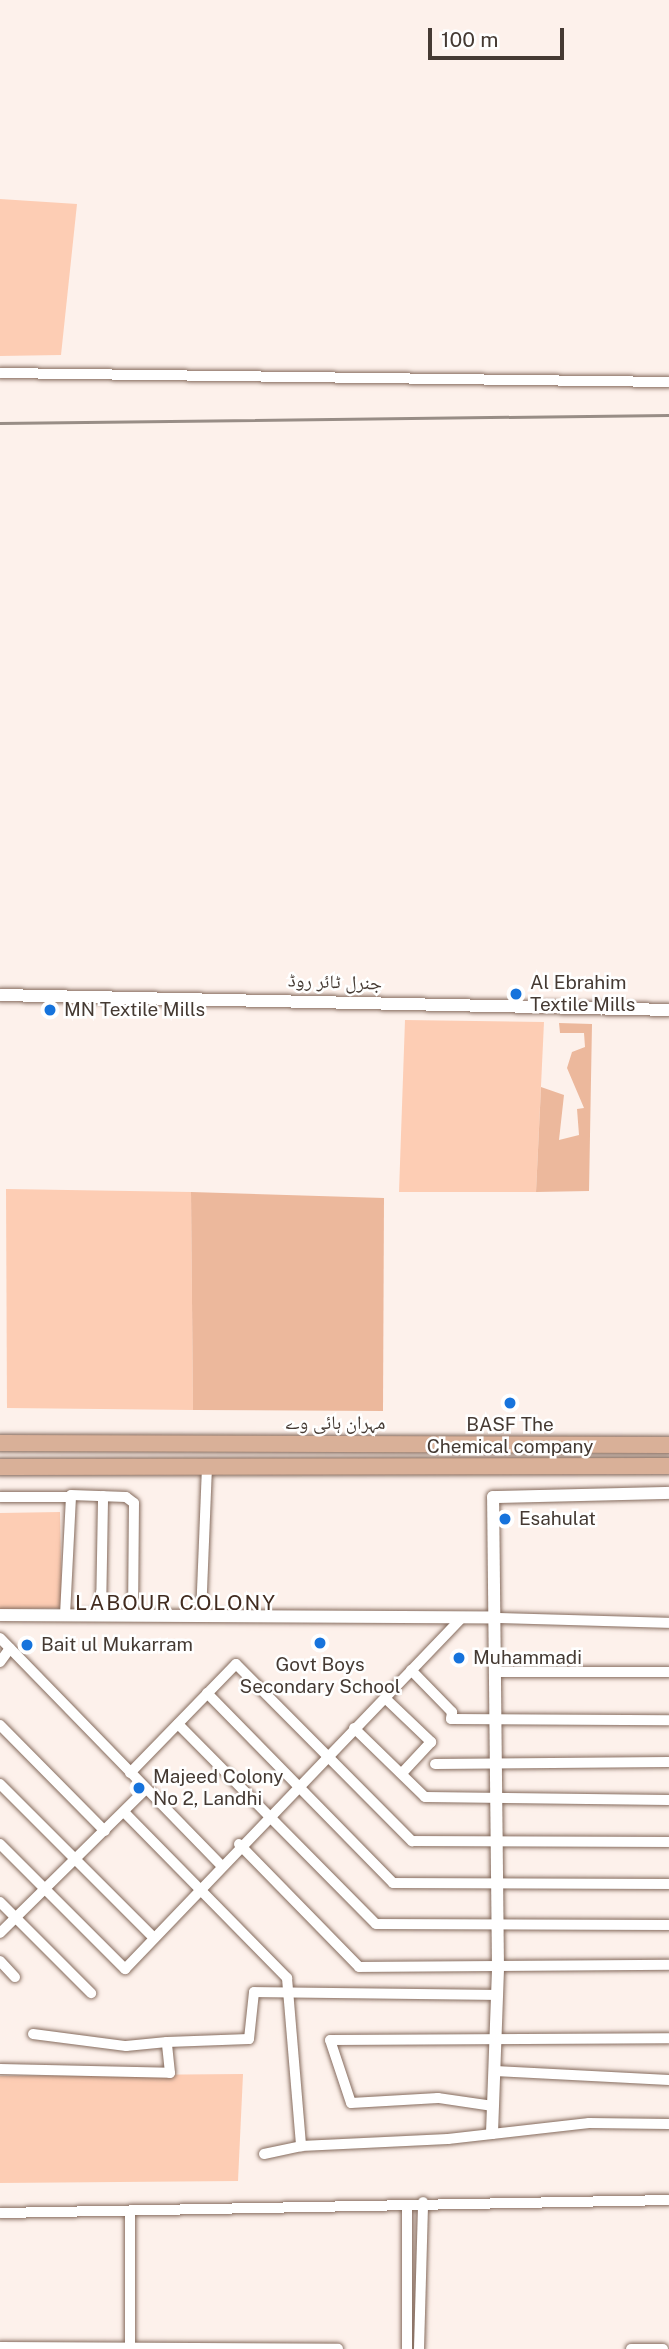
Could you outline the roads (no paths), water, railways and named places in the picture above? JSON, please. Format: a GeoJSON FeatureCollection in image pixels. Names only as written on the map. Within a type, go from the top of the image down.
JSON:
{"type":"FeatureCollection","features":[{"type":"Feature","properties":{"kind":"main road","name":"مہران ہائی وے"},"geometry":{"type":"LineString","coordinates":[[0,1443],[669,1446]]}},
{"type":"Feature","properties":{"kind":"main road"},"geometry":{"type":"LineString","coordinates":[[0,1467],[669,1466]]}},
{"type":"Feature","properties":{"kind":"street"},"geometry":{"type":"LineString","coordinates":[[0,373],[669,382]]}},
{"type":"Feature","properties":{"kind":"street","name":"جنرل ٹائر روڈ"},"geometry":{"type":"LineString","coordinates":[[0,995],[669,1010]]}},
{"type":"Feature","properties":{"kind":"street"},"geometry":{"type":"LineString","coordinates":[[201,1616],[206,1467]]}},
{"type":"Feature","properties":{"kind":"street"},"geometry":{"type":"LineString","coordinates":[[492,2133],[498,1968],[493,1497],[669,1493]]}},
{"type":"Feature","properties":{"kind":"street"},"geometry":{"type":"LineString","coordinates":[[0,1497],[103,1496],[134,1503],[133,1616]]}},
{"type":"Feature","properties":{"kind":"street"},"geometry":{"type":"LineString","coordinates":[[101,1615],[103,1496]]}},
{"type":"Feature","properties":{"kind":"street"},"geometry":{"type":"LineString","coordinates":[[65,1615],[68,1497]]}},
{"type":"Feature","properties":{"kind":"street"},"geometry":{"type":"LineString","coordinates":[[0,1615],[462,1618],[669,1623]]}},
{"type":"Feature","properties":{"kind":"street"},"geometry":{"type":"LineString","coordinates":[[0,1844],[125,1969],[198,1886],[462,1618]]}},
{"type":"Feature","properties":{"kind":"street"},"geometry":{"type":"LineString","coordinates":[[0,1638],[220,1864]]}},
{"type":"Feature","properties":{"kind":"street"},"geometry":{"type":"LineString","coordinates":[[0,1662],[9,1648]]}},
{"type":"Feature","properties":{"kind":"street"},"geometry":{"type":"LineString","coordinates":[[131,1773],[236,1664],[412,1841],[669,1842]]}},
{"type":"Feature","properties":{"kind":"street"},"geometry":{"type":"LineString","coordinates":[[411,1670],[452,1712],[452,1719],[669,1720]]}},
{"type":"Feature","properties":{"kind":"street"},"geometry":{"type":"LineString","coordinates":[[496,1672],[669,1672]]}},
{"type":"Feature","properties":{"kind":"street"},"geometry":{"type":"LineString","coordinates":[[207,1693],[393,1883],[669,1884]]}},
{"type":"Feature","properties":{"kind":"street"},"geometry":{"type":"LineString","coordinates":[[385,1698],[431,1742],[403,1772]]}},
{"type":"Feature","properties":{"kind":"street"},"geometry":{"type":"LineString","coordinates":[[178,1724],[376,1924],[669,1925]]}},
{"type":"Feature","properties":{"kind":"street"},"geometry":{"type":"LineString","coordinates":[[0,1725],[105,1831]]}},
{"type":"Feature","properties":{"kind":"street"},"geometry":{"type":"LineString","coordinates":[[354,1728],[403,1772],[425,1797],[497,1801],[669,1800]]}},
{"type":"Feature","properties":{"kind":"street"},"geometry":{"type":"LineString","coordinates":[[435,1764],[669,1762]]}},
{"type":"Feature","properties":{"kind":"street"},"geometry":{"type":"LineString","coordinates":[[0,1783],[153,1938]]}},
{"type":"Feature","properties":{"kind":"street"},"geometry":{"type":"LineString","coordinates":[[0,1933],[146,1789]]}},
{"type":"Feature","properties":{"kind":"street"},"geometry":{"type":"LineString","coordinates":[[124,1812],[282,1969],[288,1989],[301,2146]]}},
{"type":"Feature","properties":{"kind":"street"},"geometry":{"type":"LineString","coordinates":[[239,1844],[359,1967],[669,1965]]}},
{"type":"Feature","properties":{"kind":"street"},"geometry":{"type":"LineString","coordinates":[[0,1902],[91,1993]]}},
{"type":"Feature","properties":{"kind":"street"},"geometry":{"type":"LineString","coordinates":[[0,1961],[15,1977]]}},
{"type":"Feature","properties":{"kind":"street"},"geometry":{"type":"LineString","coordinates":[[33,2034],[126,2046],[249,2039],[254,1992],[288,1989],[326,1995],[497,1995]]}},
{"type":"Feature","properties":{"kind":"street"},"geometry":{"type":"LineString","coordinates":[[493,2106],[438,2098],[351,2103],[330,2040],[496,2036],[669,2038]]}},
{"type":"Feature","properties":{"kind":"street"},"geometry":{"type":"LineString","coordinates":[[0,2069],[170,2073],[167,2042]]}},
{"type":"Feature","properties":{"kind":"street"},"geometry":{"type":"LineString","coordinates":[[495,2071],[669,2080]]}},
{"type":"Feature","properties":{"kind":"street"},"geometry":{"type":"LineString","coordinates":[[264,2154],[301,2146],[492,2133],[589,2123],[669,2124]]}},
{"type":"Feature","properties":{"kind":"street"},"geometry":{"type":"LineString","coordinates":[[0,2213],[407,2208],[423,2202],[669,2200]]}},
{"type":"Feature","properties":{"kind":"street"},"geometry":{"type":"LineString","coordinates":[[419,2349],[423,2202]]}},
{"type":"Feature","properties":{"kind":"street"},"geometry":{"type":"LineString","coordinates":[[407,2208],[407,2349]]}},
{"type":"Feature","properties":{"kind":"street"},"geometry":{"type":"LineString","coordinates":[[130,2212],[130,2348]]}},
{"type":"Feature","properties":{"kind":"street"},"geometry":{"type":"LineString","coordinates":[[0,2347],[338,2349]]}},
{"type":"Feature","properties":{"kind":"street"},"geometry":{"type":"LineString","coordinates":[[631,2349],[663,2349]]}},
{"type":"Feature","properties":{"kind":"railway"},"geometry":{"type":"LineString","coordinates":[[0,423],[669,415]]}},
{"type":"Feature","properties":{"kind":"place","name":"Al Ebrahim Textile Mills"},"geometry":{"type":"Point","coordinates":[516,994]}},
{"type":"Feature","properties":{"kind":"place","name":"MN Textile Mills"},"geometry":{"type":"Point","coordinates":[50,1010]}},
{"type":"Feature","properties":{"kind":"place","name":"BASF The Chemical company"},"geometry":{"type":"Point","coordinates":[510,1403]}},
{"type":"Feature","properties":{"kind":"place","name":"Esahulat"},"geometry":{"type":"Point","coordinates":[505,1519]}},
{"type":"Feature","properties":{"kind":"place","name":"Govt Boys Secondary School"},"geometry":{"type":"Point","coordinates":[320,1643]}},
{"type":"Feature","properties":{"kind":"place","name":"Bait ul Mukarram"},"geometry":{"type":"Point","coordinates":[27,1645]}},
{"type":"Feature","properties":{"kind":"place","name":"Muhammadi"},"geometry":{"type":"Point","coordinates":[459,1658]}},
{"type":"Feature","properties":{"kind":"place","name":"Majeed Colony No 2, Landhi"},"geometry":{"type":"Point","coordinates":[139,1788]}},
{"type":"Feature","properties":{"kind":"district","name":"LABOUR COLONY"},"geometry":{"type":"Point","coordinates":[176,1603]}}]}
